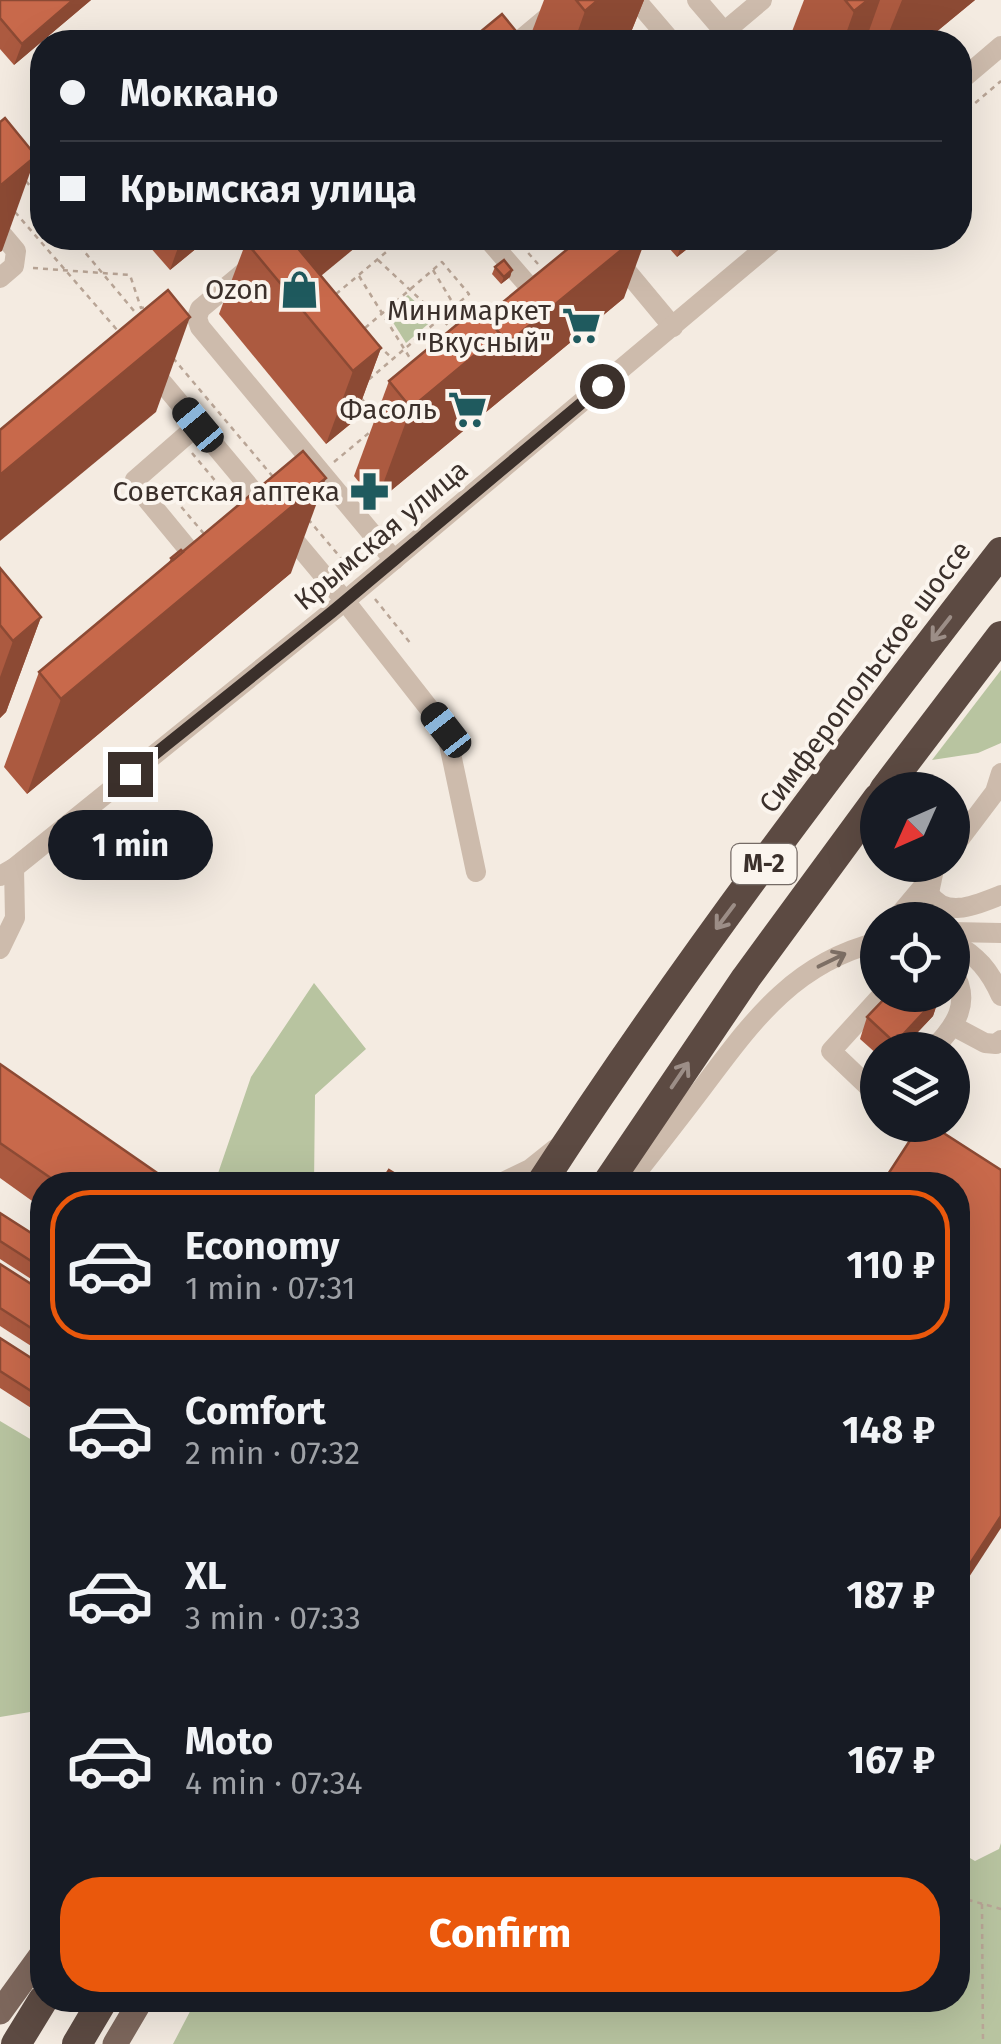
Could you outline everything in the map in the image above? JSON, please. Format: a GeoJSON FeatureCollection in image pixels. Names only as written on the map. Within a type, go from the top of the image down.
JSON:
{"type":"FeatureCollection","features":[{"type":"Feature","properties":{"kind":"highway","name":"Симферопольское шоссе"},"geometry":{"type":"LineString","coordinates":[[548,1172],[723,919],[1001,552]]}},
{"type":"Feature","properties":{"kind":"highway"},"geometry":{"type":"LineString","coordinates":[[898,772],[1001,636]]}},
{"type":"Feature","properties":{"kind":"highway","name":"М-2"},"geometry":{"type":"LineString","coordinates":[[615,1172],[746,978],[860,823]]}},
{"type":"Feature","properties":{"kind":"highway"},"geometry":{"type":"LineString","coordinates":[[16,2044],[35,2012]]}},
{"type":"Feature","properties":{"kind":"highway"},"geometry":{"type":"LineString","coordinates":[[77,2044],[96,2012]]}},
{"type":"Feature","properties":{"kind":"main road"},"geometry":{"type":"LineString","coordinates":[[0,2012],[30,1971]]}},
{"type":"Feature","properties":{"kind":"main road"},"geometry":{"type":"LineString","coordinates":[[116,2044],[134,2012]]}},
{"type":"Feature","properties":{"kind":"street"},"geometry":{"type":"LineString","coordinates":[[532,30],[568,0]]}},
{"type":"Feature","properties":{"kind":"street"},"geometry":{"type":"LineString","coordinates":[[636,0],[662,30]]}},
{"type":"Feature","properties":{"kind":"street"},"geometry":{"type":"LineString","coordinates":[[697,0],[722,30]]}},
{"type":"Feature","properties":{"kind":"street"},"geometry":{"type":"LineString","coordinates":[[734,30],[762,0]]}},
{"type":"Feature","properties":{"kind":"street"},"geometry":{"type":"LineString","coordinates":[[972,71],[1001,46]]}},
{"type":"Feature","properties":{"kind":"street"},"geometry":{"type":"LineString","coordinates":[[0,232],[16,252],[7,272]]}},
{"type":"Feature","properties":{"kind":"street"},"geometry":{"type":"LineString","coordinates":[[271,250],[200,309],[200,327],[394,560]]}},
{"type":"Feature","properties":{"kind":"street"},"geometry":{"type":"LineString","coordinates":[[497,250],[533,288],[577,251],[673,327]]}},
{"type":"Feature","properties":{"kind":"street","name":"Крымская улица"},"geometry":{"type":"LineString","coordinates":[[4,867],[345,601],[763,250]]}},
{"type":"Feature","properties":{"kind":"street"},"geometry":{"type":"LineString","coordinates":[[131,365],[136,362],[148,366],[345,601],[446,730],[476,872]]}},
{"type":"Feature","properties":{"kind":"street"},"geometry":{"type":"LineString","coordinates":[[198,425],[134,480],[197,560],[209,560],[219,552]]}},
{"type":"Feature","properties":{"kind":"street"},"geometry":{"type":"LineString","coordinates":[[251,524],[269,510]]}},
{"type":"Feature","properties":{"kind":"street"},"geometry":{"type":"LineString","coordinates":[[970,825],[995,792],[1001,773]]}},
{"type":"Feature","properties":{"kind":"street"},"geometry":{"type":"LineString","coordinates":[[0,948],[14,918],[4,867]]}},
{"type":"Feature","properties":{"kind":"street"},"geometry":{"type":"LineString","coordinates":[[910,902],[927,882]]}},
{"type":"Feature","properties":{"kind":"street"},"geometry":{"type":"LineString","coordinates":[[930,882],[929,893],[944,907],[955,909],[1001,895]]}},
{"type":"Feature","properties":{"kind":"street"},"geometry":{"type":"LineString","coordinates":[[970,932],[1001,933]]}},
{"type":"Feature","properties":{"kind":"street"},"geometry":{"type":"LineString","coordinates":[[637,1172],[755,1018],[798,978],[860,948]]}},
{"type":"Feature","properties":{"kind":"street"},"geometry":{"type":"LineString","coordinates":[[970,952],[978,956],[1001,996]]}},
{"type":"Feature","properties":{"kind":"street"},"geometry":{"type":"LineString","coordinates":[[860,1079],[830,1051],[866,1012]]}},
{"type":"Feature","properties":{"kind":"street"},"geometry":{"type":"LineString","coordinates":[[950,1032],[959,1012]]}},
{"type":"Feature","properties":{"kind":"street"},"geometry":{"type":"LineString","coordinates":[[955,1027],[985,1043],[996,1044],[1001,1040]]}},
{"type":"Feature","properties":{"kind":"street"},"geometry":{"type":"LineString","coordinates":[[524,1172],[572,1136]]}},
{"type":"Feature","properties":{"kind":"path"},"geometry":{"type":"LineString","coordinates":[[972,106],[1001,82]]}},
{"type":"Feature","properties":{"kind":"path"},"geometry":{"type":"LineString","coordinates":[[21,175],[30,186]]}},
{"type":"Feature","properties":{"kind":"path"},"geometry":{"type":"LineString","coordinates":[[11,207],[30,229]]}},
{"type":"Feature","properties":{"kind":"path"},"geometry":{"type":"LineString","coordinates":[[48,250],[125,339]]}},
{"type":"Feature","properties":{"kind":"path"},"geometry":{"type":"LineString","coordinates":[[83,250],[145,325]]}},
{"type":"Feature","properties":{"kind":"path"},"geometry":{"type":"LineString","coordinates":[[329,300],[389,250]]}},
{"type":"Feature","properties":{"kind":"path"},"geometry":{"type":"LineString","coordinates":[[377,260],[462,338]]}},
{"type":"Feature","properties":{"kind":"path"},"geometry":{"type":"LineString","coordinates":[[362,330],[442,262],[469,294],[364,383]]}},
{"type":"Feature","properties":{"kind":"path"},"geometry":{"type":"LineString","coordinates":[[433,270],[455,306]]}},
{"type":"Feature","properties":{"kind":"path"},"geometry":{"type":"LineString","coordinates":[[7,272],[130,275],[141,308],[159,303]]}},
{"type":"Feature","properties":{"kind":"path"},"geometry":{"type":"LineString","coordinates":[[358,275],[420,373]]}},
{"type":"Feature","properties":{"kind":"path"},"geometry":{"type":"LineString","coordinates":[[372,340],[393,359]]}},
{"type":"Feature","properties":{"kind":"path"},"geometry":{"type":"LineString","coordinates":[[171,356],[274,478]]}},
{"type":"Feature","properties":{"kind":"path"},"geometry":{"type":"LineString","coordinates":[[339,458],[382,423],[355,391]]}},
{"type":"Feature","properties":{"kind":"path"},"geometry":{"type":"LineString","coordinates":[[180,439],[251,524]]}},
{"type":"Feature","properties":{"kind":"path"},"geometry":{"type":"LineString","coordinates":[[148,466],[219,552]]}},
{"type":"Feature","properties":{"kind":"path"},"geometry":{"type":"LineString","coordinates":[[299,508],[410,644]]}},
{"type":"Feature","properties":{"kind":"path"},"geometry":{"type":"LineString","coordinates":[[970,1900],[1001,1908]]}},
{"type":"Feature","properties":{"kind":"path"},"geometry":{"type":"LineString","coordinates":[[982,1904],[983,2044]]}},
{"type":"Feature","properties":{"kind":"green space"},"geometry":{"type":"Polygon","coordinates":[[[408,295],[434,319],[406,343],[387,313],[408,295]]]}},
{"type":"Feature","properties":{"kind":"green space"},"geometry":{"type":"Polygon","coordinates":[[[1001,670],[1001,743],[978,753],[932,760],[1001,670]]]}},
{"type":"Feature","properties":{"kind":"green space"},"geometry":{"type":"Polygon","coordinates":[[[314,983],[366,1049],[315,1095],[314,1172],[218,1172],[251,1077],[314,983]]]}},
{"type":"Feature","properties":{"kind":"green space"},"geometry":{"type":"Polygon","coordinates":[[[0,1421],[30,1439],[30,1712],[0,1717],[0,1421]]]}},
{"type":"Feature","properties":{"kind":"green space"},"geometry":{"type":"Polygon","coordinates":[[[1001,1843],[1001,2044],[173,2044],[190,2012],[970,2012],[970,1858],[975,1861],[999,1849],[1001,1843]]]}},
{"type":"Feature","properties":{"kind":"building"},"geometry":{"type":"Polygon","coordinates":[[[0,0],[73,0],[38,30],[30,30],[30,37],[22,44],[0,18],[0,0]]]}},
{"type":"Feature","properties":{"kind":"building"},"geometry":{"type":"Polygon","coordinates":[[[576,0],[598,0],[585,11],[576,0]]]}},
{"type":"Feature","properties":{"kind":"building"},"geometry":{"type":"Polygon","coordinates":[[[845,0],[868,0],[854,11],[845,0]]]}},
{"type":"Feature","properties":{"kind":"building"},"geometry":{"type":"Polygon","coordinates":[[[502,14],[515,30],[483,30],[502,14]]]}},
{"type":"Feature","properties":{"kind":"building"},"geometry":{"type":"Polygon","coordinates":[[[5,118],[30,149],[30,161],[0,186],[0,122],[5,118]]]}},
{"type":"Feature","properties":{"kind":"building"},"geometry":{"type":"Polygon","coordinates":[[[253,250],[299,250],[381,348],[353,371],[253,250]]]}},
{"type":"Feature","properties":{"kind":"building"},"geometry":{"type":"Polygon","coordinates":[[[566,250],[621,250],[492,356],[500,334],[486,316],[566,250]]]}},
{"type":"Feature","properties":{"kind":"building"},"geometry":{"type":"Polygon","coordinates":[[[504,260],[512,270],[504,277],[495,267],[504,260]]]}},
{"type":"Feature","properties":{"kind":"building"},"geometry":{"type":"Polygon","coordinates":[[[168,290],[190,317],[0,475],[0,430],[168,290]]]}},
{"type":"Feature","properties":{"kind":"building"},"geometry":{"type":"Polygon","coordinates":[[[478,307],[500,334],[411,408],[389,381],[478,307]]]}},
{"type":"Feature","properties":{"kind":"building"},"geometry":{"type":"Polygon","coordinates":[[[303,451],[326,478],[61,699],[39,672],[303,451]]]}},
{"type":"Feature","properties":{"kind":"building"},"geometry":{"type":"Polygon","coordinates":[[[0,568],[41,617],[13,641],[0,625],[0,568]]]}},
{"type":"Feature","properties":{"kind":"building"},"geometry":{"type":"Polygon","coordinates":[[[872,1012],[924,1012],[905,1032],[883,1032],[867,1017],[872,1012]]]}},
{"type":"Feature","properties":{"kind":"building"},"geometry":{"type":"Polygon","coordinates":[[[0,1064],[156,1172],[42,1172],[0,1143],[0,1064]]]}},
{"type":"Feature","properties":{"kind":"building"},"geometry":{"type":"Polygon","coordinates":[[[909,1142],[957,1142],[1001,1170],[1001,1516],[970,1564],[970,1172],[889,1172],[909,1142]]]}},
{"type":"Feature","properties":{"kind":"building"},"geometry":{"type":"Polygon","coordinates":[[[0,1213],[30,1232],[30,1260],[0,1241],[0,1213]]]}},
{"type":"Feature","properties":{"kind":"building"},"geometry":{"type":"Polygon","coordinates":[[[0,1264],[30,1283],[30,1327],[0,1308],[0,1264]]]}},
{"type":"Feature","properties":{"kind":"building"},"geometry":{"type":"Polygon","coordinates":[[[0,1338],[30,1357],[30,1390],[0,1371],[0,1338]]]}},
{"type":"Feature","properties":{"kind":"place","name":"Ozon"},"geometry":{"type":"Point","coordinates":[299,289]}},
{"type":"Feature","properties":{"kind":"place","name":"Минимаркет \"Вкусный\""},"geometry":{"type":"Point","coordinates":[581,326]}},
{"type":"Feature","properties":{"kind":"place","name":"Фасоль"},"geometry":{"type":"Point","coordinates":[467,409]}},
{"type":"Feature","properties":{"kind":"place","name":"Советская аптека"},"geometry":{"type":"Point","coordinates":[370,491]}},
{"type":"Feature","properties":{"kind":"route"},"geometry":{"type":"LineString","coordinates":[[130,774],[332,612],[602,386]]}}]}
